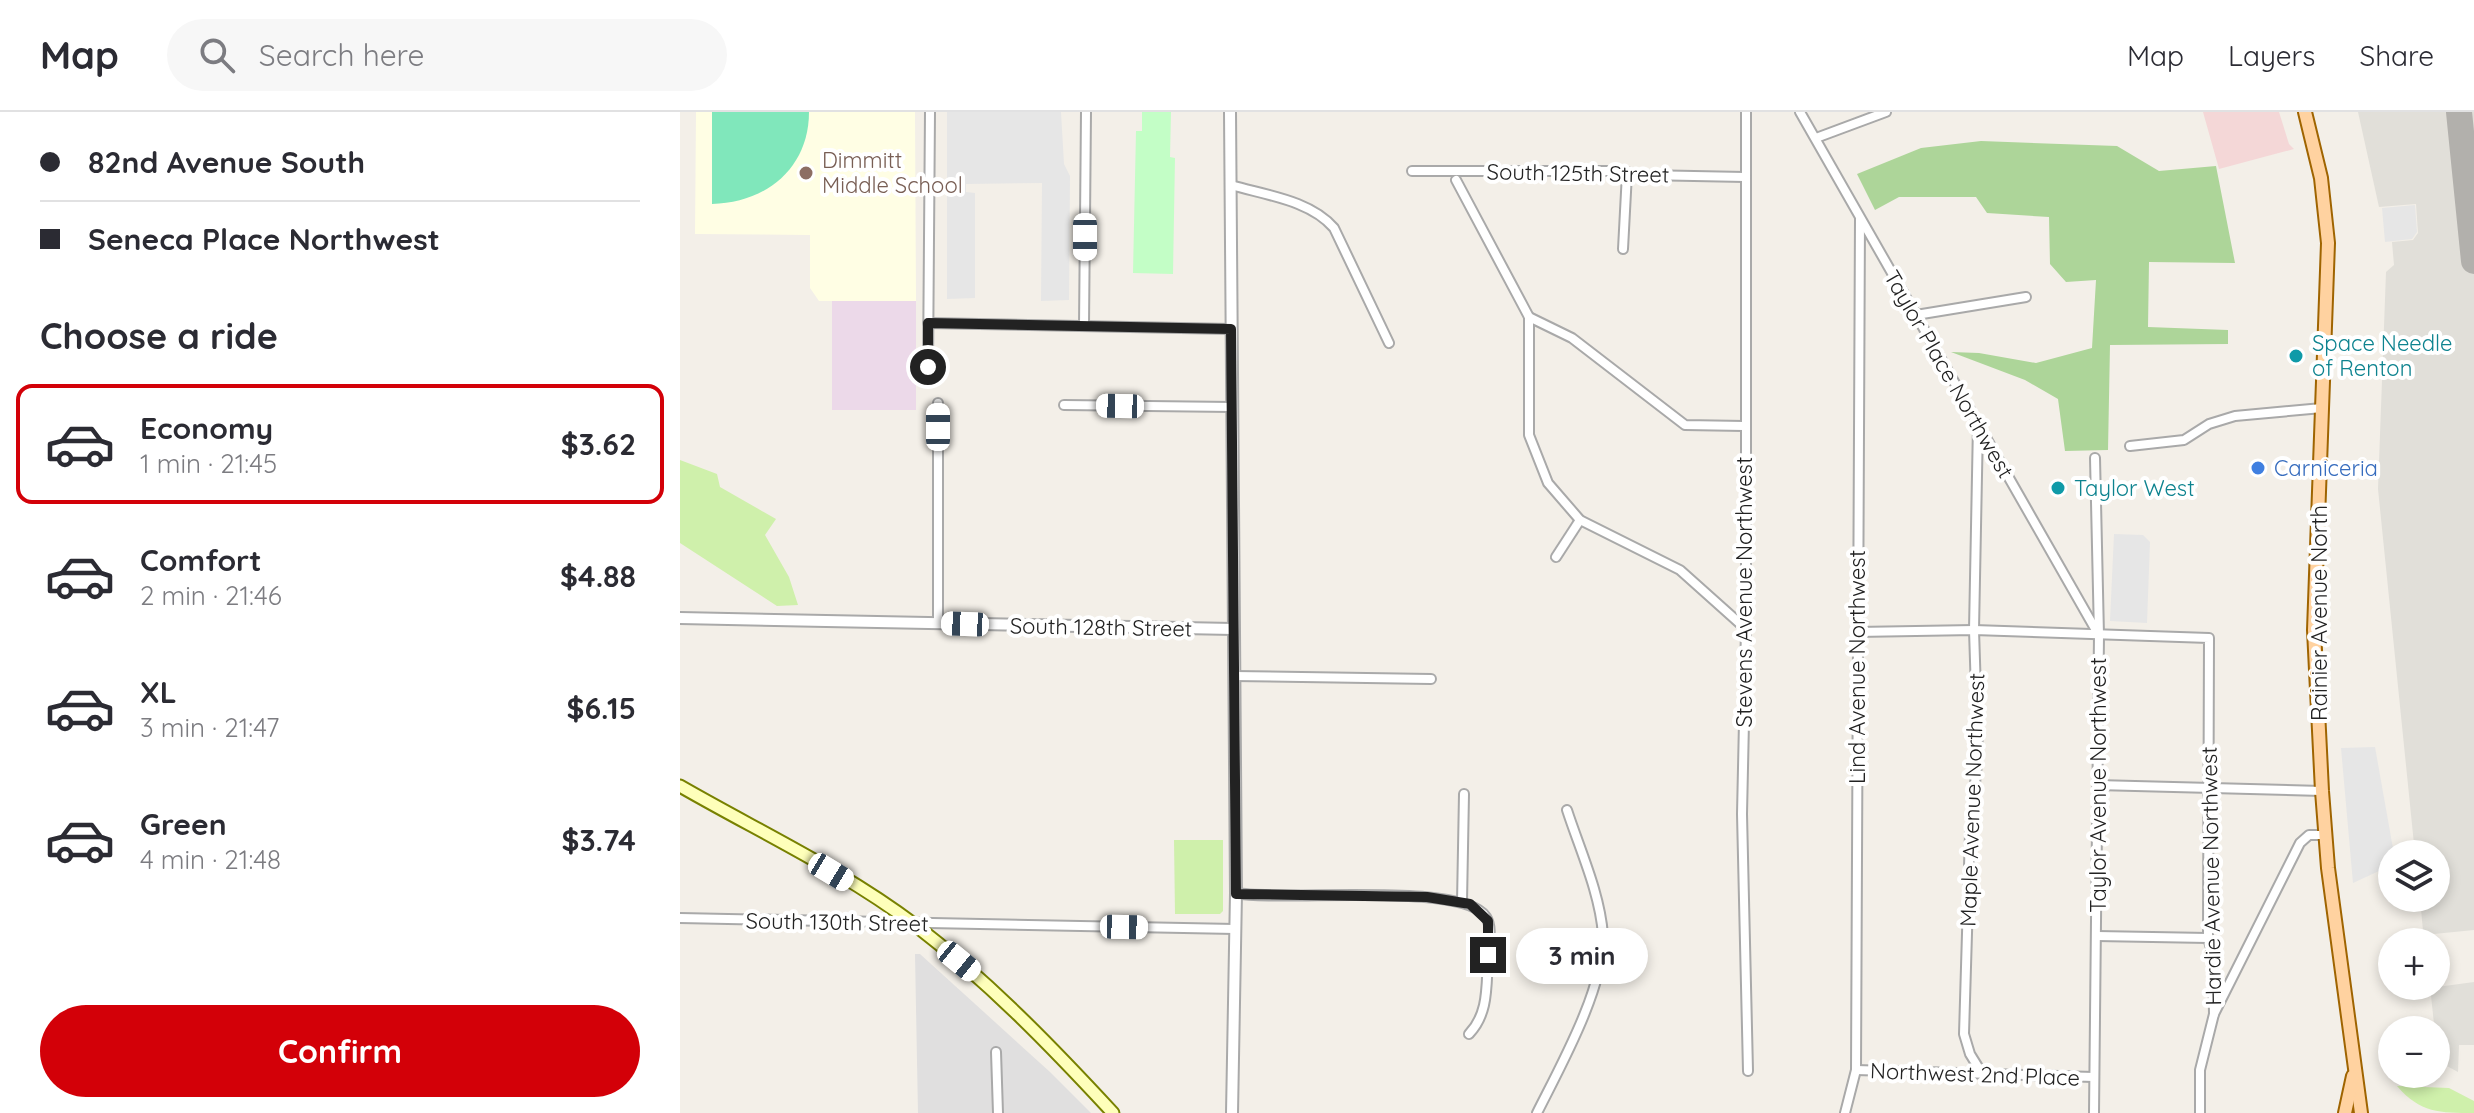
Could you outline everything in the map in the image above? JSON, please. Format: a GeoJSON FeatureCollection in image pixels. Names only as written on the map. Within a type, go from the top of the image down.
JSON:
{"type":"FeatureCollection","features":[{"type":"Feature","properties":{"kind":"main road","name":"Rainier Avenue North"},"geometry":{"type":"LineString","coordinates":[[2305,112],[2327,221],[2314,630],[2322,791],[2361,1113]]}},
{"type":"Feature","properties":{"kind":"main road"},"geometry":{"type":"LineString","coordinates":[[680,786],[836,875],[913,924],[982,980],[1113,1113]]}},
{"type":"Feature","properties":{"kind":"main road"},"geometry":{"type":"LineString","coordinates":[[2345,1113],[2355,1069]]}},
{"type":"Feature","properties":{"kind":"street"},"geometry":{"type":"LineString","coordinates":[[928,367],[930,112]]}},
{"type":"Feature","properties":{"kind":"street"},"geometry":{"type":"LineString","coordinates":[[1084,326],[1086,112]]}},
{"type":"Feature","properties":{"kind":"street"},"geometry":{"type":"LineString","coordinates":[[1230,112],[1236,893],[1232,1113]]}},
{"type":"Feature","properties":{"kind":"street","name":"Stevens Avenue Northwest"},"geometry":{"type":"LineString","coordinates":[[1746,112],[1746,629],[1742,814],[1748,1071]]}},
{"type":"Feature","properties":{"kind":"street","name":"Taylor Place Northwest"},"geometry":{"type":"LineString","coordinates":[[1800,112],[2099,635]]}},
{"type":"Feature","properties":{"kind":"street"},"geometry":{"type":"LineString","coordinates":[[1816,138],[1886,112]]}},
{"type":"Feature","properties":{"kind":"street","name":"South 125th Street"},"geometry":{"type":"LineString","coordinates":[[1412,171],[1745,177]]}},
{"type":"Feature","properties":{"kind":"street"},"geometry":{"type":"LineString","coordinates":[[1623,249],[1627,173]]}},
{"type":"Feature","properties":{"kind":"street"},"geometry":{"type":"LineString","coordinates":[[1456,180],[1529,317],[1529,435],[1548,483],[1580,520],[1680,570],[1746,629]]}},
{"type":"Feature","properties":{"kind":"street"},"geometry":{"type":"LineString","coordinates":[[1231,185],[1309,208],[1326,218],[1334,228],[1389,343]]}},
{"type":"Feature","properties":{"kind":"street","name":"Lind Avenue Northwest"},"geometry":{"type":"LineString","coordinates":[[1845,1113],[1856,1070],[1860,219]]}},
{"type":"Feature","properties":{"kind":"street"},"geometry":{"type":"LineString","coordinates":[[1916,315],[2026,297]]}},
{"type":"Feature","properties":{"kind":"street"},"geometry":{"type":"LineString","coordinates":[[1529,317],[1572,338],[1685,425],[1744,426]]}},
{"type":"Feature","properties":{"kind":"street"},"geometry":{"type":"LineString","coordinates":[[928,323],[1231,329]]}},
{"type":"Feature","properties":{"kind":"street"},"geometry":{"type":"LineString","coordinates":[[938,403],[938,624]]}},
{"type":"Feature","properties":{"kind":"street"},"geometry":{"type":"LineString","coordinates":[[1064,405],[1232,407]]}},
{"type":"Feature","properties":{"kind":"street"},"geometry":{"type":"LineString","coordinates":[[2130,446],[2184,440],[2209,424],[2235,416],[2322,408]]}},
{"type":"Feature","properties":{"kind":"street","name":"Maple Avenue Northwest"},"geometry":{"type":"LineString","coordinates":[[1978,424],[1974,630],[1978,754],[1970,833],[1964,1034],[1970,1054],[1983,1075]]}},
{"type":"Feature","properties":{"kind":"street","name":"Taylor Avenue Northwest"},"geometry":{"type":"LineString","coordinates":[[2094,1113],[2099,635],[2095,458]]}},
{"type":"Feature","properties":{"kind":"street"},"geometry":{"type":"LineString","coordinates":[[1556,557],[1580,520]]}},
{"type":"Feature","properties":{"kind":"street","name":"South 128th Street"},"geometry":{"type":"LineString","coordinates":[[680,618],[1233,629]]}},
{"type":"Feature","properties":{"kind":"street"},"geometry":{"type":"LineString","coordinates":[[1857,632],[1974,630],[2099,635]]}},
{"type":"Feature","properties":{"kind":"street","name":"Hardie Avenue Northwest"},"geometry":{"type":"LineString","coordinates":[[2099,635],[2209,638],[2208,938],[2213,955],[2214,1014],[2200,1070],[2200,1113]]}},
{"type":"Feature","properties":{"kind":"street"},"geometry":{"type":"LineString","coordinates":[[1234,676],[1431,679]]}},
{"type":"Feature","properties":{"kind":"street"},"geometry":{"type":"LineString","coordinates":[[2097,785],[2322,791]]}},
{"type":"Feature","properties":{"kind":"street"},"geometry":{"type":"LineString","coordinates":[[1462,902],[1464,794]]}},
{"type":"Feature","properties":{"kind":"street"},"geometry":{"type":"LineString","coordinates":[[1537,1113],[1587,1000],[1603,938],[1593,890],[1567,810]]}},
{"type":"Feature","properties":{"kind":"street"},"geometry":{"type":"LineString","coordinates":[[2214,1014],[2300,843],[2309,835],[2325,835]]}},
{"type":"Feature","properties":{"kind":"street"},"geometry":{"type":"LineString","coordinates":[[1236,893],[1427,897],[1462,902],[1485,914],[1490,928],[1484,1009],[1469,1034]]}},
{"type":"Feature","properties":{"kind":"street","name":"South 130th Street"},"geometry":{"type":"LineString","coordinates":[[680,918],[1235,929]]}},
{"type":"Feature","properties":{"kind":"street"},"geometry":{"type":"LineString","coordinates":[[2097,936],[2208,938]]}},
{"type":"Feature","properties":{"kind":"street"},"geometry":{"type":"LineString","coordinates":[[996,1052],[998,1113]]}},
{"type":"Feature","properties":{"kind":"street","name":"Northwest 2nd Place"},"geometry":{"type":"LineString","coordinates":[[1856,1070],[2094,1077]]}},
{"type":"Feature","properties":{"kind":"shaded area","name":"Dimmitt Middle School"},"geometry":{"type":"Polygon","coordinates":[[[696,112],[915,112],[916,301],[819,301],[810,288],[810,235],[695,234],[696,112]]]}},
{"type":"Feature","properties":{"kind":"shaded area"},"geometry":{"type":"Polygon","coordinates":[[[947,112],[1061,112],[1064,164],[1070,176],[1069,300],[1041,301],[1042,183],[966,184],[966,192],[975,193],[975,298],[947,299],[947,112]]]}},
{"type":"Feature","properties":{"kind":"shaded area"},"geometry":{"type":"Polygon","coordinates":[[[2203,112],[2279,112],[2289,144],[2294,149],[2219,169],[2203,112]]]}},
{"type":"Feature","properties":{"kind":"shaded area"},"geometry":{"type":"Polygon","coordinates":[[[2358,112],[2474,112],[2474,930],[2450,932],[2450,928],[2423,928],[2421,912],[2450,912],[2450,840],[2414,840],[2378,489],[2386,272],[2394,265],[2392,242],[2413,240],[2418,233],[2416,204],[2379,207],[2358,112]]]}},
{"type":"Feature","properties":{"kind":"shaded area"},"geometry":{"type":"Polygon","coordinates":[[[2415,205],[2417,232],[2412,239],[2385,242],[2382,208],[2415,205]]]}},
{"type":"Feature","properties":{"kind":"shaded area"},"geometry":{"type":"Polygon","coordinates":[[[832,301],[916,301],[916,410],[832,410],[832,301]]]}},
{"type":"Feature","properties":{"kind":"shaded area"},"geometry":{"type":"Polygon","coordinates":[[[2114,534],[2143,535],[2150,542],[2147,623],[2110,621],[2114,534]]]}},
{"type":"Feature","properties":{"kind":"shaded area"},"geometry":{"type":"Polygon","coordinates":[[[2375,747],[2392,840],[2378,840],[2378,871],[2353,883],[2341,748],[2375,747]]]}},
{"type":"Feature","properties":{"kind":"shaded area"},"geometry":{"type":"Polygon","coordinates":[[[915,954],[920,954],[1091,1113],[918,1113],[915,954]]]}},
{"type":"Feature","properties":{"kind":"shaded area"},"geometry":{"type":"Polygon","coordinates":[[[2474,982],[2474,1045],[2459,1045],[2458,1072],[2450,1068],[2450,1016],[2433,1016],[2431,1000],[2450,1000],[2450,985],[2474,982]]]}},
{"type":"Feature","properties":{"kind":"green space"},"geometry":{"type":"Polygon","coordinates":[[[712,112],[809,112],[807,132],[793,165],[781,179],[750,197],[712,204],[712,112]]]}},
{"type":"Feature","properties":{"kind":"green space"},"geometry":{"type":"Polygon","coordinates":[[[1142,112],[1171,112],[1170,157],[1175,158],[1173,274],[1133,273],[1136,131],[1142,131],[1142,112]]]}},
{"type":"Feature","properties":{"kind":"green space"},"geometry":{"type":"Polygon","coordinates":[[[1981,141],[2117,146],[2159,171],[2216,166],[2235,263],[2149,262],[2148,327],[2228,330],[2228,344],[2110,345],[2108,450],[2065,451],[2058,399],[2025,380],[1951,352],[1979,353],[2036,363],[2092,348],[2096,280],[2066,282],[2050,264],[2049,217],[1987,213],[1976,197],[1899,197],[1875,210],[1857,174],[1921,148],[1981,141]]]}},
{"type":"Feature","properties":{"kind":"green space"},"geometry":{"type":"Polygon","coordinates":[[[680,460],[717,474],[720,487],[776,519],[765,535],[789,577],[798,605],[777,606],[680,543],[680,460]]]}},
{"type":"Feature","properties":{"kind":"green space"},"geometry":{"type":"Polygon","coordinates":[[[1174,840],[1223,840],[1223,911],[1220,914],[1175,914],[1174,840]]]}},
{"type":"Feature","properties":{"kind":"green space"},"geometry":{"type":"Polygon","coordinates":[[[2399,1088],[2449,1088],[2474,1101],[2474,1113],[2431,1110],[2399,1088]]]}},
{"type":"Feature","properties":{"kind":"taxiway"},"geometry":{"type":"LineString","coordinates":[[2459,112],[2474,261]]}},
{"type":"Feature","properties":{"kind":"place","name":"Dimmitt Middle School"},"geometry":{"type":"Point","coordinates":[806,173]}},
{"type":"Feature","properties":{"kind":"place","name":"Space Needle of Renton"},"geometry":{"type":"Point","coordinates":[2296,356]}},
{"type":"Feature","properties":{"kind":"place","name":"Carniceria"},"geometry":{"type":"Point","coordinates":[2258,468]}},
{"type":"Feature","properties":{"kind":"place","name":"Taylor West"},"geometry":{"type":"Point","coordinates":[2058,488]}},
{"type":"Feature","properties":{"kind":"route"},"geometry":{"type":"LineString","coordinates":[[928,367],[928,323],[1231,329],[1236,894],[1427,897],[1462,902],[1485,914],[1490,928],[1488,955]]}}]}
